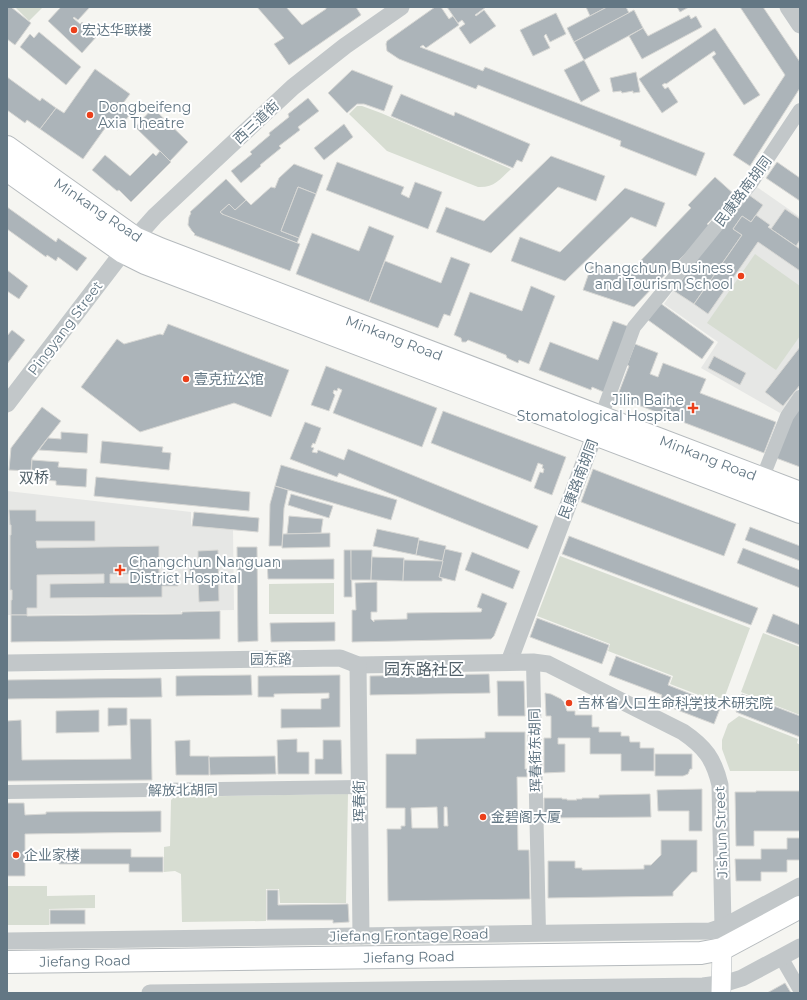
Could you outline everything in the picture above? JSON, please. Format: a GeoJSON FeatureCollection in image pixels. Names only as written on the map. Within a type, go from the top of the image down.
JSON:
{"type":"FeatureCollection","features":[{"type":"Feature","properties":{"kind":"main road","name":"Minkang Road"},"geometry":{"type":"LineString","coordinates":[[7,147],[129,245],[145,263],[598,426],[762,479],[800,493]]}},
{"type":"Feature","properties":{"kind":"main road","name":"Minkang Road"},"geometry":{"type":"LineString","coordinates":[[7,170],[129,245]]}},
{"type":"Feature","properties":{"kind":"main road","name":"Minkang Road"},"geometry":{"type":"LineString","coordinates":[[598,426],[800,512]]}},
{"type":"Feature","properties":{"kind":"main road","name":"Jiefang Road"},"geometry":{"type":"LineString","coordinates":[[721,973],[800,907]]}},
{"type":"Feature","properties":{"kind":"main road","name":"Jiefang Road"},"geometry":{"type":"LineString","coordinates":[[721,973],[735,960],[800,924]]}},
{"type":"Feature","properties":{"kind":"main road","name":"Jiefang Road"},"geometry":{"type":"LineString","coordinates":[[7,962],[701,953],[721,973]]}},
{"type":"Feature","properties":{"kind":"main road","name":"Jiefang Road"},"geometry":{"type":"LineString","coordinates":[[7,977],[709,967],[721,973]]}},
{"type":"Feature","properties":{"kind":"street","name":"西三道街"},"geometry":{"type":"LineString","coordinates":[[129,245],[155,216],[293,87],[345,46],[401,7]]}},
{"type":"Feature","properties":{"kind":"street"},"geometry":{"type":"LineString","coordinates":[[788,7],[800,25]]}},
{"type":"Feature","properties":{"kind":"street","name":"民康路南胡同"},"geometry":{"type":"LineString","coordinates":[[509,662],[634,327],[752,182],[800,110]]}},
{"type":"Feature","properties":{"kind":"street","name":"Pingyang Street"},"geometry":{"type":"LineString","coordinates":[[7,404],[129,245]]}},
{"type":"Feature","properties":{"kind":"street"},"geometry":{"type":"LineString","coordinates":[[762,479],[787,416],[800,397]]}},
{"type":"Feature","properties":{"kind":"street","name":"园东路"},"geometry":{"type":"LineString","coordinates":[[7,663],[340,658],[358,665],[533,662]]}},
{"type":"Feature","properties":{"kind":"street","name":"Jishun Street"},"geometry":{"type":"LineString","coordinates":[[533,662],[548,664],[682,732],[694,739],[704,748],[711,758],[717,770],[720,785],[723,927],[721,973]]}},
{"type":"Feature","properties":{"kind":"street","name":"珲春街东胡同"},"geometry":{"type":"LineString","coordinates":[[533,662],[539,933]]}},
{"type":"Feature","properties":{"kind":"street","name":"珲春街"},"geometry":{"type":"LineString","coordinates":[[358,665],[361,936]]}},
{"type":"Feature","properties":{"kind":"street","name":"解放北胡同"},"geometry":{"type":"LineString","coordinates":[[7,792],[359,787]]}},
{"type":"Feature","properties":{"kind":"street","name":"Jiefang Frontage Road"},"geometry":{"type":"LineString","coordinates":[[7,941],[710,931],[723,927],[800,886]]}},
{"type":"Feature","properties":{"kind":"street"},"geometry":{"type":"LineString","coordinates":[[150,993],[546,990],[703,986],[721,973],[742,978],[800,947]]}},
{"type":"Feature","properties":{"kind":"street"},"geometry":{"type":"LineString","coordinates":[[781,958],[800,990]]}},
{"type":"Feature","properties":{"kind":"shaded area"},"geometry":{"type":"Polygon","coordinates":[[[15,7],[43,7],[29,21],[15,7]]]}},
{"type":"Feature","properties":{"kind":"shaded area"},"geometry":{"type":"Polygon","coordinates":[[[357,106],[362,106],[381,113],[511,169],[493,184],[478,187],[387,151],[349,114],[357,106]]]}},
{"type":"Feature","properties":{"kind":"shaded area","name":"Changchun Business and Tourism School"},"geometry":{"type":"Polygon","coordinates":[[[754,185],[800,217],[800,387],[780,413],[701,368],[718,342],[664,304],[702,249],[754,185]]]}},
{"type":"Feature","properties":{"kind":"shaded area"},"geometry":{"type":"Polygon","coordinates":[[[755,254],[800,286],[800,336],[776,370],[707,323],[755,254]]]}},
{"type":"Feature","properties":{"kind":"shaded area","name":"Changchun Nanguan District Hospital"},"geometry":{"type":"Polygon","coordinates":[[[7,491],[191,512],[191,526],[233,530],[234,610],[181,611],[181,613],[7,615],[7,491]]]}},
{"type":"Feature","properties":{"kind":"shaded area"},"geometry":{"type":"Polygon","coordinates":[[[560,556],[750,628],[722,704],[670,684],[673,676],[608,651],[610,644],[537,616],[560,556]]]}},
{"type":"Feature","properties":{"kind":"shaded area"},"geometry":{"type":"Polygon","coordinates":[[[334,583],[334,614],[269,614],[269,584],[334,583]]]}},
{"type":"Feature","properties":{"kind":"shaded area"},"geometry":{"type":"Polygon","coordinates":[[[763,633],[800,647],[800,715],[741,692],[763,633]]]}},
{"type":"Feature","properties":{"kind":"shaded area"},"geometry":{"type":"Polygon","coordinates":[[[739,716],[798,739],[797,743],[800,745],[800,771],[730,771],[722,749],[722,740],[728,724],[739,716]]]}},
{"type":"Feature","properties":{"kind":"shaded area"},"geometry":{"type":"Polygon","coordinates":[[[348,794],[346,903],[280,903],[279,889],[266,889],[266,921],[182,922],[181,874],[175,871],[164,872],[164,847],[170,846],[171,800],[174,797],[348,794]]]}},
{"type":"Feature","properties":{"kind":"shaded area"},"geometry":{"type":"Polygon","coordinates":[[[7,886],[47,886],[47,896],[95,895],[95,908],[49,909],[49,925],[7,925],[7,886]]]}},
{"type":"Feature","properties":{"kind":"building"},"geometry":{"type":"Polygon","coordinates":[[[7,7],[11,7],[31,23],[15,45],[7,39],[7,7]]]}},
{"type":"Feature","properties":{"kind":"building","name":"宏达华联楼"},"geometry":{"type":"Polygon","coordinates":[[[61,7],[90,7],[78,20],[74,17],[73,18],[80,24],[82,22],[97,36],[82,53],[48,21],[61,7]]]}},
{"type":"Feature","properties":{"kind":"building"},"geometry":{"type":"Polygon","coordinates":[[[257,7],[286,7],[302,25],[326,9],[326,7],[356,7],[361,15],[289,65],[274,44],[284,38],[257,7]]]}},
{"type":"Feature","properties":{"kind":"building"},"geometry":{"type":"Polygon","coordinates":[[[435,7],[441,7],[449,19],[453,16],[459,25],[426,48],[423,45],[420,47],[483,71],[485,67],[705,153],[696,176],[620,146],[621,141],[478,85],[476,89],[399,59],[387,51],[387,41],[435,7]]]}},
{"type":"Feature","properties":{"kind":"building"},"geometry":{"type":"Polygon","coordinates":[[[447,7],[486,7],[475,15],[476,16],[484,10],[496,26],[470,44],[459,28],[465,24],[462,20],[458,23],[447,7]]]}},
{"type":"Feature","properties":{"kind":"building"},"geometry":{"type":"Polygon","coordinates":[[[586,7],[607,7],[590,16],[586,7]]]}},
{"type":"Feature","properties":{"kind":"building"},"geometry":{"type":"Polygon","coordinates":[[[607,7],[626,7],[629,13],[574,42],[567,28],[607,7]]]}},
{"type":"Feature","properties":{"kind":"building"},"geometry":{"type":"Polygon","coordinates":[[[677,7],[689,7],[680,12],[677,7]]]}},
{"type":"Feature","properties":{"kind":"building"},"geometry":{"type":"Polygon","coordinates":[[[740,7],[763,7],[800,62],[800,88],[750,166],[733,155],[785,75],[740,7]]]}},
{"type":"Feature","properties":{"kind":"building"},"geometry":{"type":"Polygon","coordinates":[[[634,10],[643,28],[584,60],[574,42],[634,10]]]}},
{"type":"Feature","properties":{"kind":"building"},"geometry":{"type":"Polygon","coordinates":[[[556,13],[566,34],[550,42],[546,34],[544,36],[550,48],[533,56],[520,30],[556,13]]]}},
{"type":"Feature","properties":{"kind":"building"},"geometry":{"type":"Polygon","coordinates":[[[689,15],[691,19],[696,16],[702,27],[642,59],[629,36],[643,28],[648,36],[689,15]]]}},
{"type":"Feature","properties":{"kind":"building"},"geometry":{"type":"Polygon","coordinates":[[[715,28],[760,95],[744,105],[712,57],[716,54],[714,51],[666,84],[665,83],[662,85],[665,89],[668,87],[678,102],[662,113],[639,79],[715,28]]]}},
{"type":"Feature","properties":{"kind":"building"},"geometry":{"type":"Polygon","coordinates":[[[39,32],[81,67],[66,85],[20,47],[30,34],[34,38],[39,32]]]}},
{"type":"Feature","properties":{"kind":"building"},"geometry":{"type":"Polygon","coordinates":[[[584,60],[600,91],[581,102],[564,70],[584,60]]]}},
{"type":"Feature","properties":{"kind":"building","name":"Dongbeifeng Axia Theatre"},"geometry":{"type":"Polygon","coordinates":[[[95,69],[130,94],[121,106],[131,113],[118,130],[108,124],[83,159],[40,129],[56,108],[64,113],[95,69]]]}},
{"type":"Feature","properties":{"kind":"building"},"geometry":{"type":"Polygon","coordinates":[[[352,70],[393,86],[384,111],[364,104],[357,104],[347,113],[328,93],[352,70]]]}},
{"type":"Feature","properties":{"kind":"building"},"geometry":{"type":"Polygon","coordinates":[[[636,72],[640,92],[613,92],[610,78],[636,72]]]}},
{"type":"Feature","properties":{"kind":"building"},"geometry":{"type":"Polygon","coordinates":[[[7,77],[40,101],[42,98],[56,108],[40,129],[27,120],[25,123],[7,110],[7,77]]]}},
{"type":"Feature","properties":{"kind":"building"},"geometry":{"type":"Polygon","coordinates":[[[401,94],[454,116],[455,112],[530,144],[522,162],[517,160],[513,168],[391,116],[401,94]]]}},
{"type":"Feature","properties":{"kind":"building"},"geometry":{"type":"Polygon","coordinates":[[[308,98],[319,111],[298,127],[300,130],[279,146],[281,148],[241,183],[231,171],[252,154],[250,152],[270,135],[269,133],[289,117],[288,114],[308,98]]]}},
{"type":"Feature","properties":{"kind":"building"},"geometry":{"type":"Polygon","coordinates":[[[153,108],[188,142],[170,161],[135,127],[153,108]]]}},
{"type":"Feature","properties":{"kind":"building"},"geometry":{"type":"Polygon","coordinates":[[[344,124],[353,137],[324,160],[314,148],[344,124]]]}},
{"type":"Feature","properties":{"kind":"building"},"geometry":{"type":"Polygon","coordinates":[[[160,151],[171,162],[131,202],[119,190],[117,191],[92,170],[105,155],[130,176],[153,153],[156,156],[160,151]]]}},
{"type":"Feature","properties":{"kind":"building"},"geometry":{"type":"Polygon","coordinates":[[[551,156],[605,176],[596,201],[558,187],[491,253],[436,232],[446,207],[484,221],[551,156]]]}},
{"type":"Feature","properties":{"kind":"building"},"geometry":{"type":"Polygon","coordinates":[[[337,162],[404,187],[401,194],[409,198],[415,182],[442,192],[428,229],[326,190],[337,162]]]}},
{"type":"Feature","properties":{"kind":"building"},"geometry":{"type":"Polygon","coordinates":[[[777,162],[800,178],[800,201],[766,178],[777,162]]]}},
{"type":"Feature","properties":{"kind":"building"},"geometry":{"type":"Polygon","coordinates":[[[294,164],[323,175],[316,194],[298,187],[281,231],[299,238],[297,243],[225,216],[220,212],[229,204],[235,210],[246,200],[251,205],[271,187],[275,188],[279,178],[294,164]]]}},
{"type":"Feature","properties":{"kind":"building"},"geometry":{"type":"Polygon","coordinates":[[[715,177],[735,195],[707,224],[711,227],[634,307],[583,290],[592,264],[626,276],[691,208],[688,205],[715,177]]]}},
{"type":"Feature","properties":{"kind":"building"},"geometry":{"type":"Polygon","coordinates":[[[226,179],[246,200],[235,210],[229,204],[220,212],[300,244],[290,271],[194,235],[195,234],[188,225],[190,212],[226,179]]]}},
{"type":"Feature","properties":{"kind":"building"},"geometry":{"type":"Polygon","coordinates":[[[298,187],[316,194],[299,238],[281,231],[298,187]]]}},
{"type":"Feature","properties":{"kind":"building"},"geometry":{"type":"Polygon","coordinates":[[[625,188],[665,203],[656,227],[631,217],[565,281],[511,261],[520,237],[560,252],[625,188]]]}},
{"type":"Feature","properties":{"kind":"building"},"geometry":{"type":"Polygon","coordinates":[[[749,195],[763,205],[751,222],[742,216],[733,229],[742,235],[694,304],[674,291],[703,250],[749,195]]]}},
{"type":"Feature","properties":{"kind":"building"},"geometry":{"type":"Polygon","coordinates":[[[7,207],[56,242],[58,238],[87,258],[77,271],[58,257],[56,261],[47,255],[46,257],[7,229],[7,207]]]}},
{"type":"Feature","properties":{"kind":"building"},"geometry":{"type":"Polygon","coordinates":[[[785,209],[800,219],[800,240],[796,246],[771,229],[785,209]]]}},
{"type":"Feature","properties":{"kind":"building"},"geometry":{"type":"Polygon","coordinates":[[[756,215],[770,225],[768,227],[800,249],[800,271],[758,242],[708,314],[694,304],[742,235],[733,229],[742,216],[751,222],[756,215]]]}},
{"type":"Feature","properties":{"kind":"building"},"geometry":{"type":"Polygon","coordinates":[[[369,226],[394,236],[369,302],[296,274],[312,233],[359,251],[369,226]]]}},
{"type":"Feature","properties":{"kind":"building"},"geometry":{"type":"Polygon","coordinates":[[[451,257],[470,264],[450,316],[444,314],[438,328],[369,302],[385,261],[441,283],[451,257]]]}},
{"type":"Feature","properties":{"kind":"building"},"geometry":{"type":"Polygon","coordinates":[[[7,270],[28,286],[19,299],[7,291],[7,270]]]}},
{"type":"Feature","properties":{"kind":"building"},"geometry":{"type":"Polygon","coordinates":[[[531,286],[555,296],[529,364],[519,360],[518,363],[507,358],[506,355],[468,340],[466,342],[462,342],[461,338],[454,335],[470,292],[522,311],[531,286]]]}},
{"type":"Feature","properties":{"kind":"building"},"geometry":{"type":"Polygon","coordinates":[[[660,303],[714,342],[702,359],[648,320],[660,303]]]}},
{"type":"Feature","properties":{"kind":"building"},"geometry":{"type":"Polygon","coordinates":[[[613,321],[630,327],[606,393],[592,387],[591,390],[539,370],[550,342],[598,360],[613,321]]]}},
{"type":"Feature","properties":{"kind":"building","name":"壹克拉公馆"},"geometry":{"type":"Polygon","coordinates":[[[168,324],[289,370],[271,417],[234,403],[140,432],[81,387],[117,339],[124,344],[160,334],[163,335],[168,324]]]}},
{"type":"Feature","properties":{"kind":"building"},"geometry":{"type":"Polygon","coordinates":[[[12,330],[25,340],[7,364],[7,336],[12,330]]]}},
{"type":"Feature","properties":{"kind":"building","name":"Jilin Baihe Stomatological Hospital"},"geometry":{"type":"Polygon","coordinates":[[[635,344],[658,353],[650,374],[658,377],[663,363],[706,379],[700,393],[776,422],[764,453],[617,397],[629,366],[627,365],[635,344]]]}},
{"type":"Feature","properties":{"kind":"building"},"geometry":{"type":"Polygon","coordinates":[[[800,347],[800,385],[783,406],[765,392],[800,347]]]}},
{"type":"Feature","properties":{"kind":"building"},"geometry":{"type":"Polygon","coordinates":[[[714,356],[746,373],[740,385],[708,368],[714,356]]]}},
{"type":"Feature","properties":{"kind":"building"},"geometry":{"type":"Polygon","coordinates":[[[326,366],[437,408],[422,447],[333,413],[342,390],[338,388],[337,391],[334,390],[333,393],[335,395],[329,411],[311,405],[326,366]]]}},
{"type":"Feature","properties":{"kind":"building"},"geometry":{"type":"Polygon","coordinates":[[[42,407],[61,421],[32,458],[31,471],[9,470],[11,448],[42,407]]]}},
{"type":"Feature","properties":{"kind":"building"},"geometry":{"type":"Polygon","coordinates":[[[795,408],[800,410],[800,467],[776,458],[795,408]]]}},
{"type":"Feature","properties":{"kind":"building"},"geometry":{"type":"Polygon","coordinates":[[[443,411],[566,457],[552,495],[534,488],[540,472],[543,473],[543,465],[538,463],[531,482],[431,443],[443,411]]]}},
{"type":"Feature","properties":{"kind":"building"},"geometry":{"type":"Polygon","coordinates":[[[305,422],[321,428],[315,444],[313,443],[311,447],[314,448],[312,452],[317,453],[318,450],[344,460],[348,449],[538,526],[528,549],[339,473],[337,477],[290,459],[305,422]]]}},
{"type":"Feature","properties":{"kind":"building"},"geometry":{"type":"Polygon","coordinates":[[[61,432],[88,434],[87,453],[39,450],[48,438],[61,439],[61,432]]]}},
{"type":"Feature","properties":{"kind":"building"},"geometry":{"type":"Polygon","coordinates":[[[102,441],[163,447],[162,452],[171,453],[169,470],[100,463],[102,441]]]}},
{"type":"Feature","properties":{"kind":"building"},"geometry":{"type":"Polygon","coordinates":[[[32,460],[59,462],[58,467],[87,469],[86,487],[56,485],[56,481],[31,479],[32,460]]]}},
{"type":"Feature","properties":{"kind":"building"},"geometry":{"type":"Polygon","coordinates":[[[281,465],[397,500],[391,520],[275,486],[281,465]]]}},
{"type":"Feature","properties":{"kind":"building"},"geometry":{"type":"Polygon","coordinates":[[[593,469],[736,524],[724,556],[581,502],[593,469]]]}},
{"type":"Feature","properties":{"kind":"building"},"geometry":{"type":"Polygon","coordinates":[[[96,477],[250,492],[249,511],[94,496],[96,477]]]}},
{"type":"Feature","properties":{"kind":"building"},"geometry":{"type":"Polygon","coordinates":[[[275,486],[288,490],[284,508],[282,546],[269,546],[270,504],[275,486]]]}},
{"type":"Feature","properties":{"kind":"building"},"geometry":{"type":"Polygon","coordinates":[[[291,494],[333,506],[329,518],[288,505],[291,494]]]}},
{"type":"Feature","properties":{"kind":"building"},"geometry":{"type":"Polygon","coordinates":[[[9,510],[36,510],[36,521],[95,521],[95,541],[36,541],[37,548],[159,546],[159,574],[178,573],[178,586],[162,586],[162,597],[50,598],[50,584],[104,583],[104,574],[37,575],[37,608],[27,608],[27,615],[11,615],[12,590],[10,590],[9,510]],[[110,574],[110,583],[131,583],[131,574],[110,574]]]}},
{"type":"Feature","properties":{"kind":"building"},"geometry":{"type":"Polygon","coordinates":[[[194,512],[259,518],[258,532],[192,526],[194,512]]]}},
{"type":"Feature","properties":{"kind":"building"},"geometry":{"type":"Polygon","coordinates":[[[289,516],[323,519],[321,533],[287,534],[289,516]]]}},
{"type":"Feature","properties":{"kind":"building"},"geometry":{"type":"Polygon","coordinates":[[[750,527],[800,546],[800,561],[745,540],[750,527]]]}},
{"type":"Feature","properties":{"kind":"building"},"geometry":{"type":"Polygon","coordinates":[[[377,529],[419,538],[416,555],[373,546],[377,529]]]}},
{"type":"Feature","properties":{"kind":"building"},"geometry":{"type":"Polygon","coordinates":[[[330,533],[330,547],[282,548],[283,534],[330,533]]]}},
{"type":"Feature","properties":{"kind":"building"},"geometry":{"type":"Polygon","coordinates":[[[569,536],[758,608],[751,625],[562,554],[569,536]]]}},
{"type":"Feature","properties":{"kind":"building"},"geometry":{"type":"Polygon","coordinates":[[[419,540],[446,546],[443,561],[416,555],[419,540]]]}},
{"type":"Feature","properties":{"kind":"building"},"geometry":{"type":"Polygon","coordinates":[[[237,547],[257,547],[258,641],[238,642],[237,547]]]}},
{"type":"Feature","properties":{"kind":"building"},"geometry":{"type":"Polygon","coordinates":[[[743,548],[800,570],[800,588],[737,563],[743,548]]]}},
{"type":"Feature","properties":{"kind":"building"},"geometry":{"type":"Polygon","coordinates":[[[445,549],[462,553],[455,581],[439,577],[445,549]]]}},
{"type":"Feature","properties":{"kind":"building"},"geometry":{"type":"Polygon","coordinates":[[[218,550],[219,601],[199,602],[198,580],[190,580],[189,565],[198,564],[198,551],[218,550]]]}},
{"type":"Feature","properties":{"kind":"building"},"geometry":{"type":"Polygon","coordinates":[[[344,550],[351,550],[352,597],[344,597],[344,550]]]}},
{"type":"Feature","properties":{"kind":"building"},"geometry":{"type":"Polygon","coordinates":[[[351,550],[372,550],[371,580],[351,580],[351,550]]]}},
{"type":"Feature","properties":{"kind":"building"},"geometry":{"type":"Polygon","coordinates":[[[472,552],[520,571],[513,589],[465,570],[472,552]]]}},
{"type":"Feature","properties":{"kind":"building"},"geometry":{"type":"Polygon","coordinates":[[[372,557],[404,558],[403,581],[371,580],[372,557]]]}},
{"type":"Feature","properties":{"kind":"building"},"geometry":{"type":"Polygon","coordinates":[[[334,559],[334,579],[268,579],[267,560],[334,559]]]}},
{"type":"Feature","properties":{"kind":"building"},"geometry":{"type":"Polygon","coordinates":[[[404,560],[443,561],[439,577],[442,578],[442,581],[403,581],[404,560]]]}},
{"type":"Feature","properties":{"kind":"building"},"geometry":{"type":"Polygon","coordinates":[[[377,582],[377,612],[371,612],[371,619],[374,622],[374,620],[407,619],[407,613],[481,612],[482,609],[477,607],[482,593],[507,603],[494,636],[491,639],[352,642],[352,610],[356,610],[355,583],[377,582]]]}},
{"type":"Feature","properties":{"kind":"building"},"geometry":{"type":"Polygon","coordinates":[[[220,611],[220,639],[11,642],[11,615],[182,614],[182,612],[220,611]]]}},
{"type":"Feature","properties":{"kind":"building"},"geometry":{"type":"Polygon","coordinates":[[[773,614],[800,625],[800,645],[766,632],[773,614]]]}},
{"type":"Feature","properties":{"kind":"building"},"geometry":{"type":"Polygon","coordinates":[[[537,618],[609,645],[602,664],[530,637],[537,618]]]}},
{"type":"Feature","properties":{"kind":"building"},"geometry":{"type":"Polygon","coordinates":[[[335,622],[335,641],[271,642],[270,623],[335,622]]]}},
{"type":"Feature","properties":{"kind":"building"},"geometry":{"type":"Polygon","coordinates":[[[616,656],[671,677],[668,685],[721,706],[714,724],[659,703],[662,695],[609,675],[616,656]]]}},
{"type":"Feature","properties":{"kind":"building"},"geometry":{"type":"Polygon","coordinates":[[[489,674],[490,693],[370,695],[370,676],[489,674]]]}},
{"type":"Feature","properties":{"kind":"building"},"geometry":{"type":"Polygon","coordinates":[[[251,675],[252,695],[176,696],[176,676],[251,675]]]}},
{"type":"Feature","properties":{"kind":"building"},"geometry":{"type":"Polygon","coordinates":[[[340,675],[340,727],[281,728],[281,709],[321,709],[321,699],[329,698],[329,693],[274,694],[274,697],[258,697],[258,676],[340,675]]]}},
{"type":"Feature","properties":{"kind":"building"},"geometry":{"type":"Polygon","coordinates":[[[161,678],[162,697],[7,699],[7,680],[161,678]]]}},
{"type":"Feature","properties":{"kind":"building"},"geometry":{"type":"Polygon","coordinates":[[[497,681],[524,681],[525,716],[498,716],[497,681]]]}},
{"type":"Feature","properties":{"kind":"building"},"geometry":{"type":"Polygon","coordinates":[[[545,693],[561,699],[564,702],[567,711],[575,711],[575,715],[592,715],[592,727],[599,727],[599,732],[621,732],[621,736],[629,736],[630,742],[640,742],[640,748],[654,748],[654,771],[621,771],[621,754],[590,754],[590,738],[558,738],[558,744],[565,744],[565,772],[544,773],[544,738],[551,738],[551,716],[546,716],[545,693]]]}},
{"type":"Feature","properties":{"kind":"building"},"geometry":{"type":"Polygon","coordinates":[[[742,694],[800,716],[800,737],[736,712],[742,694]]]}},
{"type":"Feature","properties":{"kind":"building"},"geometry":{"type":"Polygon","coordinates":[[[108,708],[127,708],[127,725],[108,726],[108,708]]]}},
{"type":"Feature","properties":{"kind":"building"},"geometry":{"type":"Polygon","coordinates":[[[99,710],[99,732],[56,733],[56,711],[99,710]]]}},
{"type":"Feature","properties":{"kind":"building"},"geometry":{"type":"Polygon","coordinates":[[[130,719],[151,719],[152,780],[7,781],[7,721],[21,720],[22,760],[131,759],[130,719]]]}},
{"type":"Feature","properties":{"kind":"building","name":"金碧阁大厦"},"geometry":{"type":"Polygon","coordinates":[[[485,732],[525,732],[525,769],[527,769],[527,777],[517,777],[518,850],[529,850],[530,899],[388,901],[387,829],[401,829],[401,826],[405,826],[405,808],[386,808],[386,754],[416,754],[416,739],[485,738],[485,732]],[[437,807],[411,808],[412,828],[438,828],[437,807]],[[444,807],[444,826],[448,826],[447,807],[444,807]]]}},
{"type":"Feature","properties":{"kind":"building"},"geometry":{"type":"Polygon","coordinates":[[[297,739],[297,752],[309,752],[309,774],[278,774],[277,740],[297,739]]]}},
{"type":"Feature","properties":{"kind":"building"},"geometry":{"type":"Polygon","coordinates":[[[190,740],[190,756],[209,756],[209,775],[176,775],[175,741],[190,740]]]}},
{"type":"Feature","properties":{"kind":"building"},"geometry":{"type":"Polygon","coordinates":[[[323,740],[341,740],[342,774],[315,774],[315,759],[323,759],[323,740]]]}},
{"type":"Feature","properties":{"kind":"building"},"geometry":{"type":"Polygon","coordinates":[[[655,754],[692,754],[692,769],[690,769],[688,774],[683,776],[655,776],[655,754]]]}},
{"type":"Feature","properties":{"kind":"building"},"geometry":{"type":"Polygon","coordinates":[[[275,756],[276,774],[210,775],[209,757],[275,756]]]}},
{"type":"Feature","properties":{"kind":"building"},"geometry":{"type":"Polygon","coordinates":[[[702,789],[702,831],[689,831],[689,811],[658,811],[657,790],[702,789]]]}},
{"type":"Feature","properties":{"kind":"building"},"geometry":{"type":"Polygon","coordinates":[[[800,791],[800,831],[754,831],[754,846],[736,846],[735,792],[800,791]]]}},
{"type":"Feature","properties":{"kind":"building"},"geometry":{"type":"Polygon","coordinates":[[[650,794],[651,817],[544,818],[544,798],[577,800],[576,799],[582,798],[599,798],[599,795],[650,794]]]}},
{"type":"Feature","properties":{"kind":"building","name":"企业家楼"},"geometry":{"type":"Polygon","coordinates":[[[7,803],[24,803],[25,815],[46,814],[46,812],[161,811],[161,832],[25,834],[25,876],[7,876],[7,803]]]}},
{"type":"Feature","properties":{"kind":"building"},"geometry":{"type":"Polygon","coordinates":[[[787,838],[800,838],[800,860],[787,860],[787,872],[761,872],[761,881],[736,881],[735,859],[761,859],[761,849],[787,849],[787,838]]]}},
{"type":"Feature","properties":{"kind":"building"},"geometry":{"type":"Polygon","coordinates":[[[661,840],[697,840],[697,872],[692,872],[673,892],[673,896],[548,898],[548,861],[575,861],[575,868],[582,868],[582,870],[644,869],[644,865],[651,865],[661,855],[661,840]]]}},
{"type":"Feature","properties":{"kind":"building"},"geometry":{"type":"Polygon","coordinates":[[[59,849],[131,849],[131,857],[163,857],[163,872],[129,872],[129,864],[59,864],[59,849]]]}},
{"type":"Feature","properties":{"kind":"building"},"geometry":{"type":"Polygon","coordinates":[[[267,890],[278,890],[278,905],[348,904],[349,922],[333,923],[333,920],[267,920],[267,890]]]}},
{"type":"Feature","properties":{"kind":"building"},"geometry":{"type":"Polygon","coordinates":[[[50,910],[85,910],[85,924],[50,924],[50,910]]]}},
{"type":"Feature","properties":{"kind":"building"},"geometry":{"type":"Polygon","coordinates":[[[785,983],[791,993],[767,993],[785,983]]]}},
{"type":"Feature","properties":{"kind":"place","name":"宏达华联楼"},"geometry":{"type":"Point","coordinates":[74,30]}},
{"type":"Feature","properties":{"kind":"place","name":"Dongbeifeng Axia Theatre"},"geometry":{"type":"Point","coordinates":[90,115]}},
{"type":"Feature","properties":{"kind":"place","name":"Changchun Business and Tourism School"},"geometry":{"type":"Point","coordinates":[741,276]}},
{"type":"Feature","properties":{"kind":"place","name":"壹克拉公馆"},"geometry":{"type":"Point","coordinates":[186,379]}},
{"type":"Feature","properties":{"kind":"place","name":"Jilin Baihe Stomatological Hospital"},"geometry":{"type":"Point","coordinates":[693,408]}},
{"type":"Feature","properties":{"kind":"place","name":"Changchun Nanguan District Hospital"},"geometry":{"type":"Point","coordinates":[120,570]}},
{"type":"Feature","properties":{"kind":"place","name":"吉林省人口生命科学技术研究院"},"geometry":{"type":"Point","coordinates":[569,703]}},
{"type":"Feature","properties":{"kind":"place","name":"金碧阁大厦"},"geometry":{"type":"Point","coordinates":[483,817]}},
{"type":"Feature","properties":{"kind":"place","name":"企业家楼"},"geometry":{"type":"Point","coordinates":[16,855]}},
{"type":"Feature","properties":{"kind":"district","name":"双桥"},"geometry":{"type":"Point","coordinates":[34,477]}},
{"type":"Feature","properties":{"kind":"district","name":"园东路社区"},"geometry":{"type":"Point","coordinates":[424,669]}}]}
